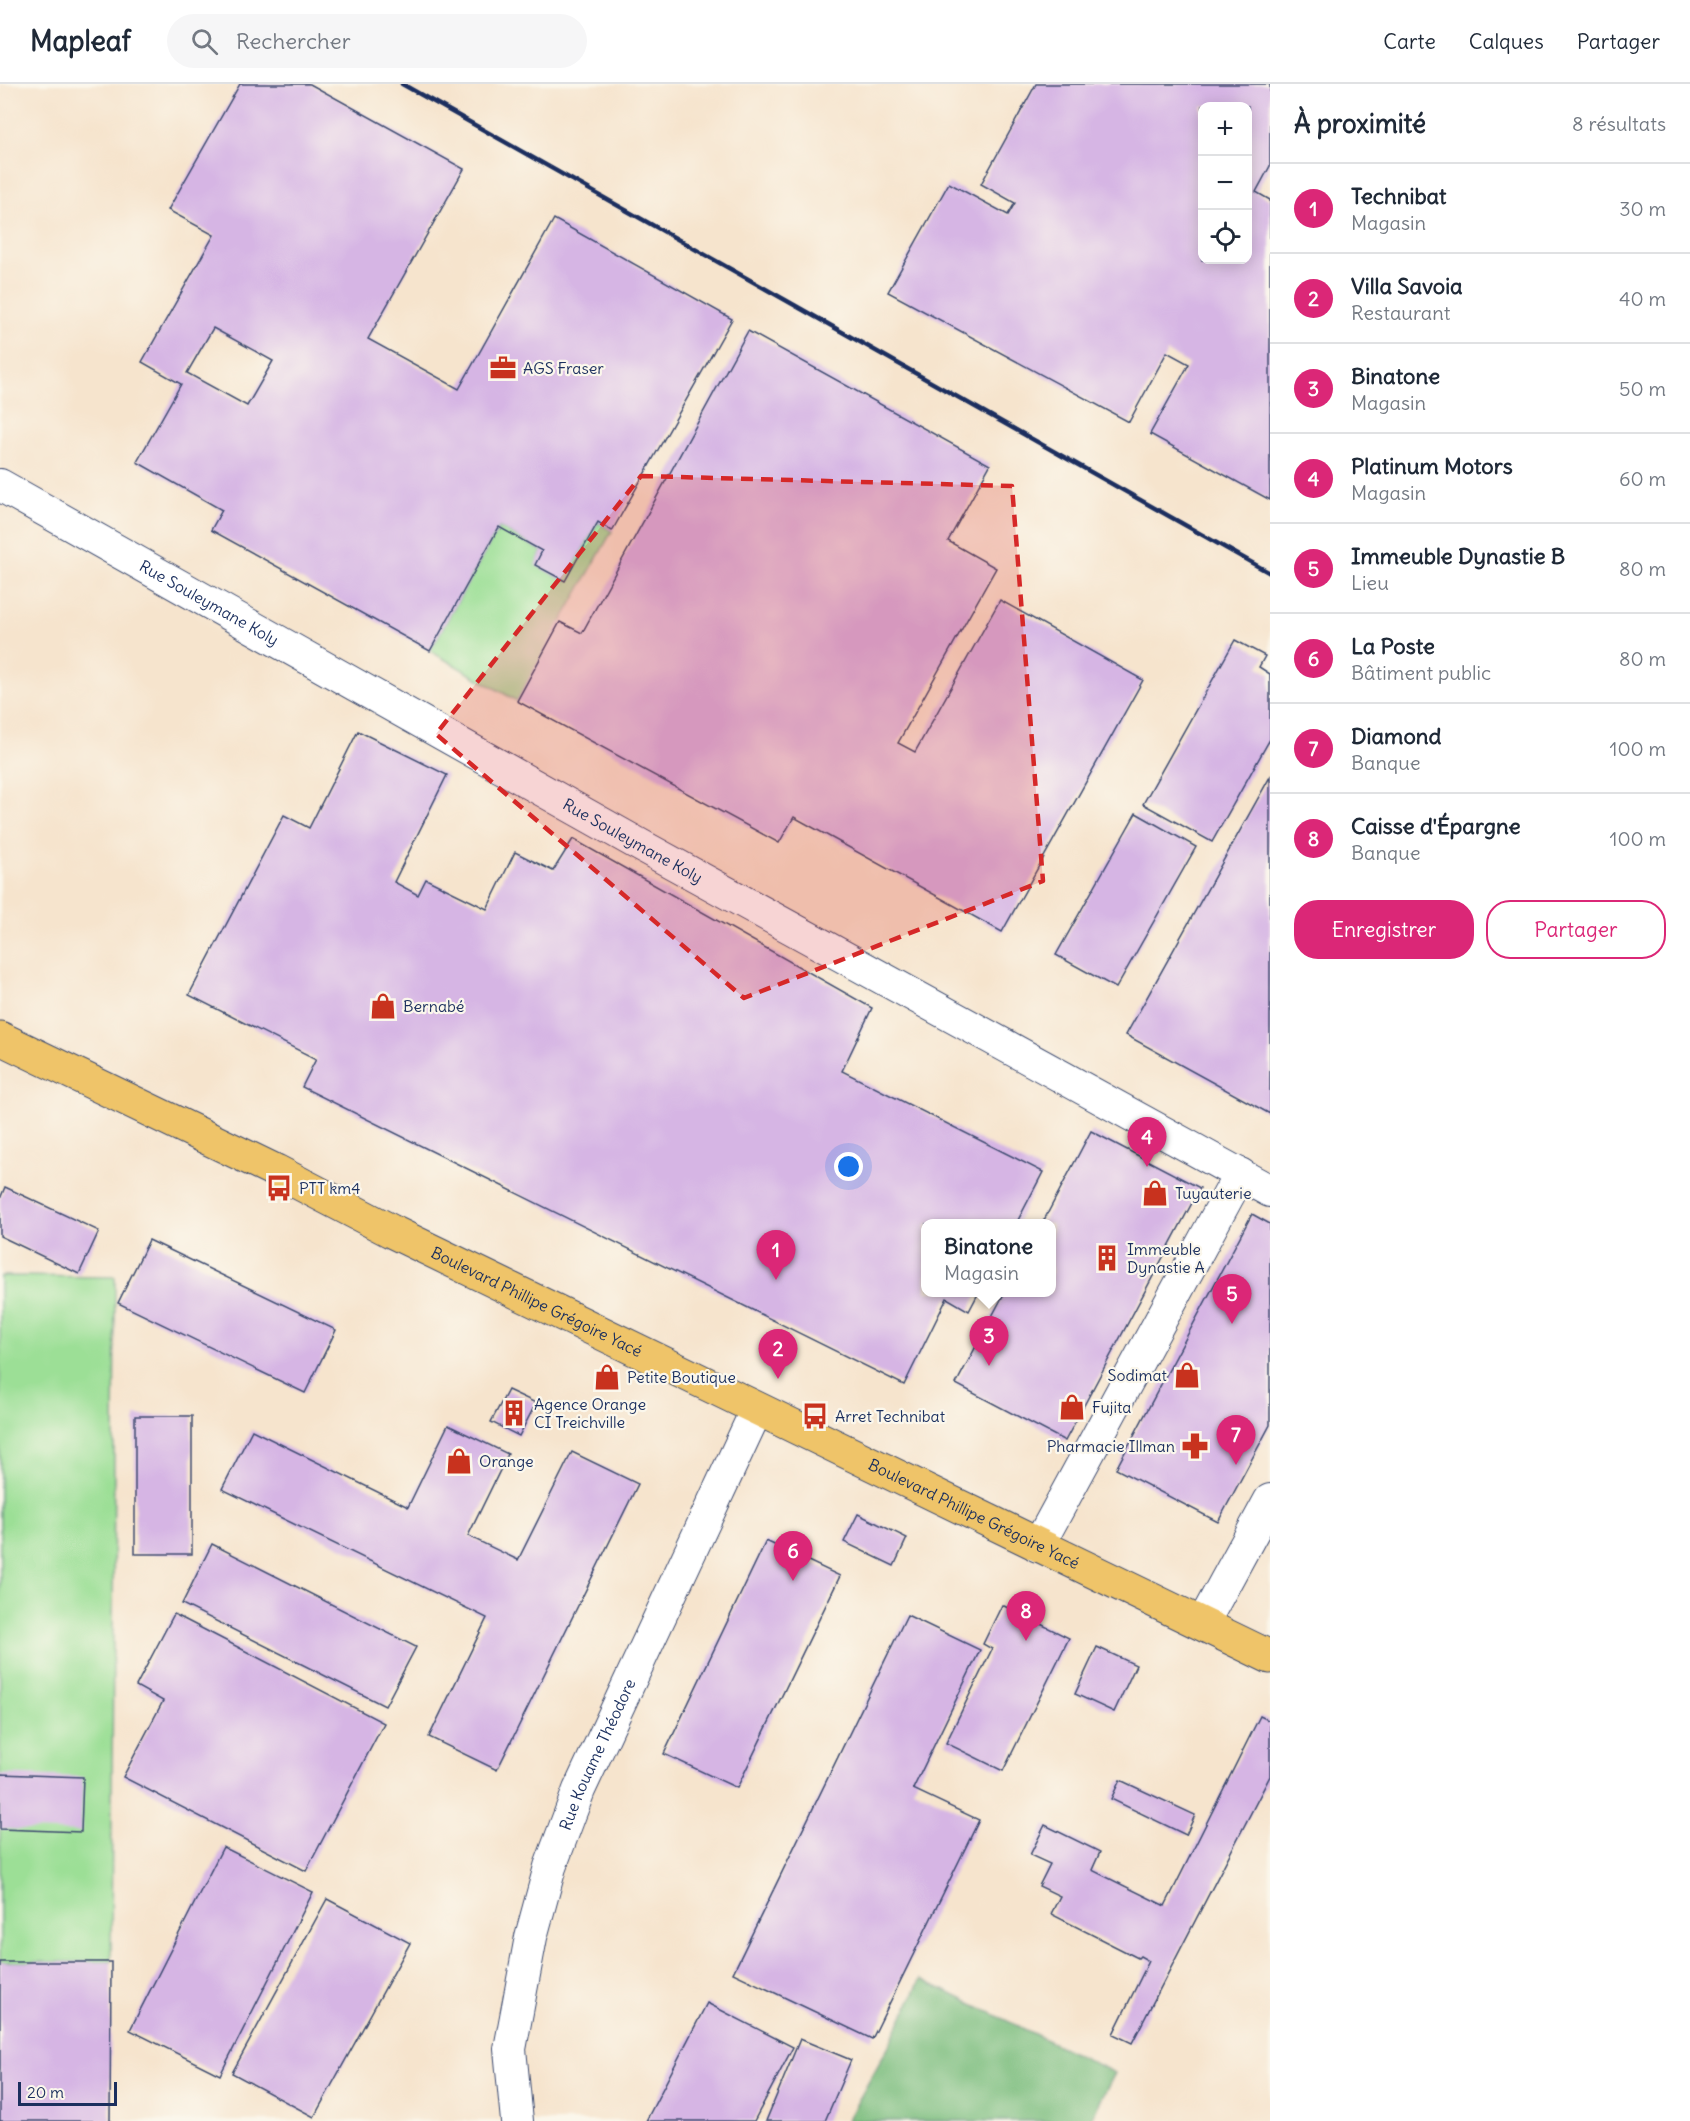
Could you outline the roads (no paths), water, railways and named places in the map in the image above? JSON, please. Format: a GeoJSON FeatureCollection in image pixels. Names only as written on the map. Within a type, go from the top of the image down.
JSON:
{"type":"FeatureCollection","features":[{"type":"Feature","properties":{"kind":"main road","name":"Boulevard Phillipe Grégoire Yacé"},"geometry":{"type":"LineString","coordinates":[[0,1038],[1038,1546],[1270,1657]]}},
{"type":"Feature","properties":{"kind":"street","name":"Rue Souleymane Koly"},"geometry":{"type":"LineString","coordinates":[[0,485],[620,834],[1270,1191]]}},
{"type":"Feature","properties":{"kind":"street"},"geometry":{"type":"LineString","coordinates":[[1038,1546],[1240,1174]]}},
{"type":"Feature","properties":{"kind":"street","name":"Rue Kouame Théodore"},"geometry":{"type":"LineString","coordinates":[[517,2121],[510,2049],[531,1937],[550,1867],[579,1790],[757,1409]]}},
{"type":"Feature","properties":{"kind":"street"},"geometry":{"type":"LineString","coordinates":[[1203,1623],[1270,1500]]}},
{"type":"Feature","properties":{"kind":"railway"},"geometry":{"type":"LineString","coordinates":[[402,84],[1270,573]]}},
{"type":"Feature","properties":{"kind":"place","name":"AGS Fraser"},"geometry":{"type":"Point","coordinates":[503,368]}},
{"type":"Feature","properties":{"kind":"place","name":"Bernabé"},"geometry":{"type":"Point","coordinates":[383,1006]}},
{"type":"Feature","properties":{"kind":"place","name":"Platinum Motors"},"geometry":{"type":"Point","coordinates":[1147,1167]}},
{"type":"Feature","properties":{"kind":"place","name":"PTT km4"},"geometry":{"type":"Point","coordinates":[279,1188]}},
{"type":"Feature","properties":{"kind":"place","name":"Tuyauterie"},"geometry":{"type":"Point","coordinates":[1155,1193]}},
{"type":"Feature","properties":{"kind":"place","name":"Immeuble Dynastie A"},"geometry":{"type":"Point","coordinates":[1107,1258]}},
{"type":"Feature","properties":{"kind":"place","name":"Technibat"},"geometry":{"type":"Point","coordinates":[776,1280]}},
{"type":"Feature","properties":{"kind":"place","name":"Immeuble Dynastie B"},"geometry":{"type":"Point","coordinates":[1232,1324]}},
{"type":"Feature","properties":{"kind":"place","name":"Binatone"},"geometry":{"type":"Point","coordinates":[989,1366]}},
{"type":"Feature","properties":{"kind":"place","name":"Sodimat"},"geometry":{"type":"Point","coordinates":[1187,1375]}},
{"type":"Feature","properties":{"kind":"place","name":"Petite Boutique"},"geometry":{"type":"Point","coordinates":[607,1377]}},
{"type":"Feature","properties":{"kind":"place","name":"Villa Savoia"},"geometry":{"type":"Point","coordinates":[778,1379]}},
{"type":"Feature","properties":{"kind":"place","name":"Fujita"},"geometry":{"type":"Point","coordinates":[1072,1407]}},
{"type":"Feature","properties":{"kind":"place","name":"Agence Orange CI Treichville"},"geometry":{"type":"Point","coordinates":[514,1413]}},
{"type":"Feature","properties":{"kind":"place","name":"Arret Technibat"},"geometry":{"type":"Point","coordinates":[815,1416]}},
{"type":"Feature","properties":{"kind":"place","name":"Pharmacie Illman"},"geometry":{"type":"Point","coordinates":[1195,1446]}},
{"type":"Feature","properties":{"kind":"place","name":"Orange"},"geometry":{"type":"Point","coordinates":[459,1461]}},
{"type":"Feature","properties":{"kind":"place","name":"Diamond"},"geometry":{"type":"Point","coordinates":[1236,1465]}},
{"type":"Feature","properties":{"kind":"place","name":"La Poste"},"geometry":{"type":"Point","coordinates":[793,1581]}},
{"type":"Feature","properties":{"kind":"place","name":"Caisse d'Épargne"},"geometry":{"type":"Point","coordinates":[1026,1641]}}]}
